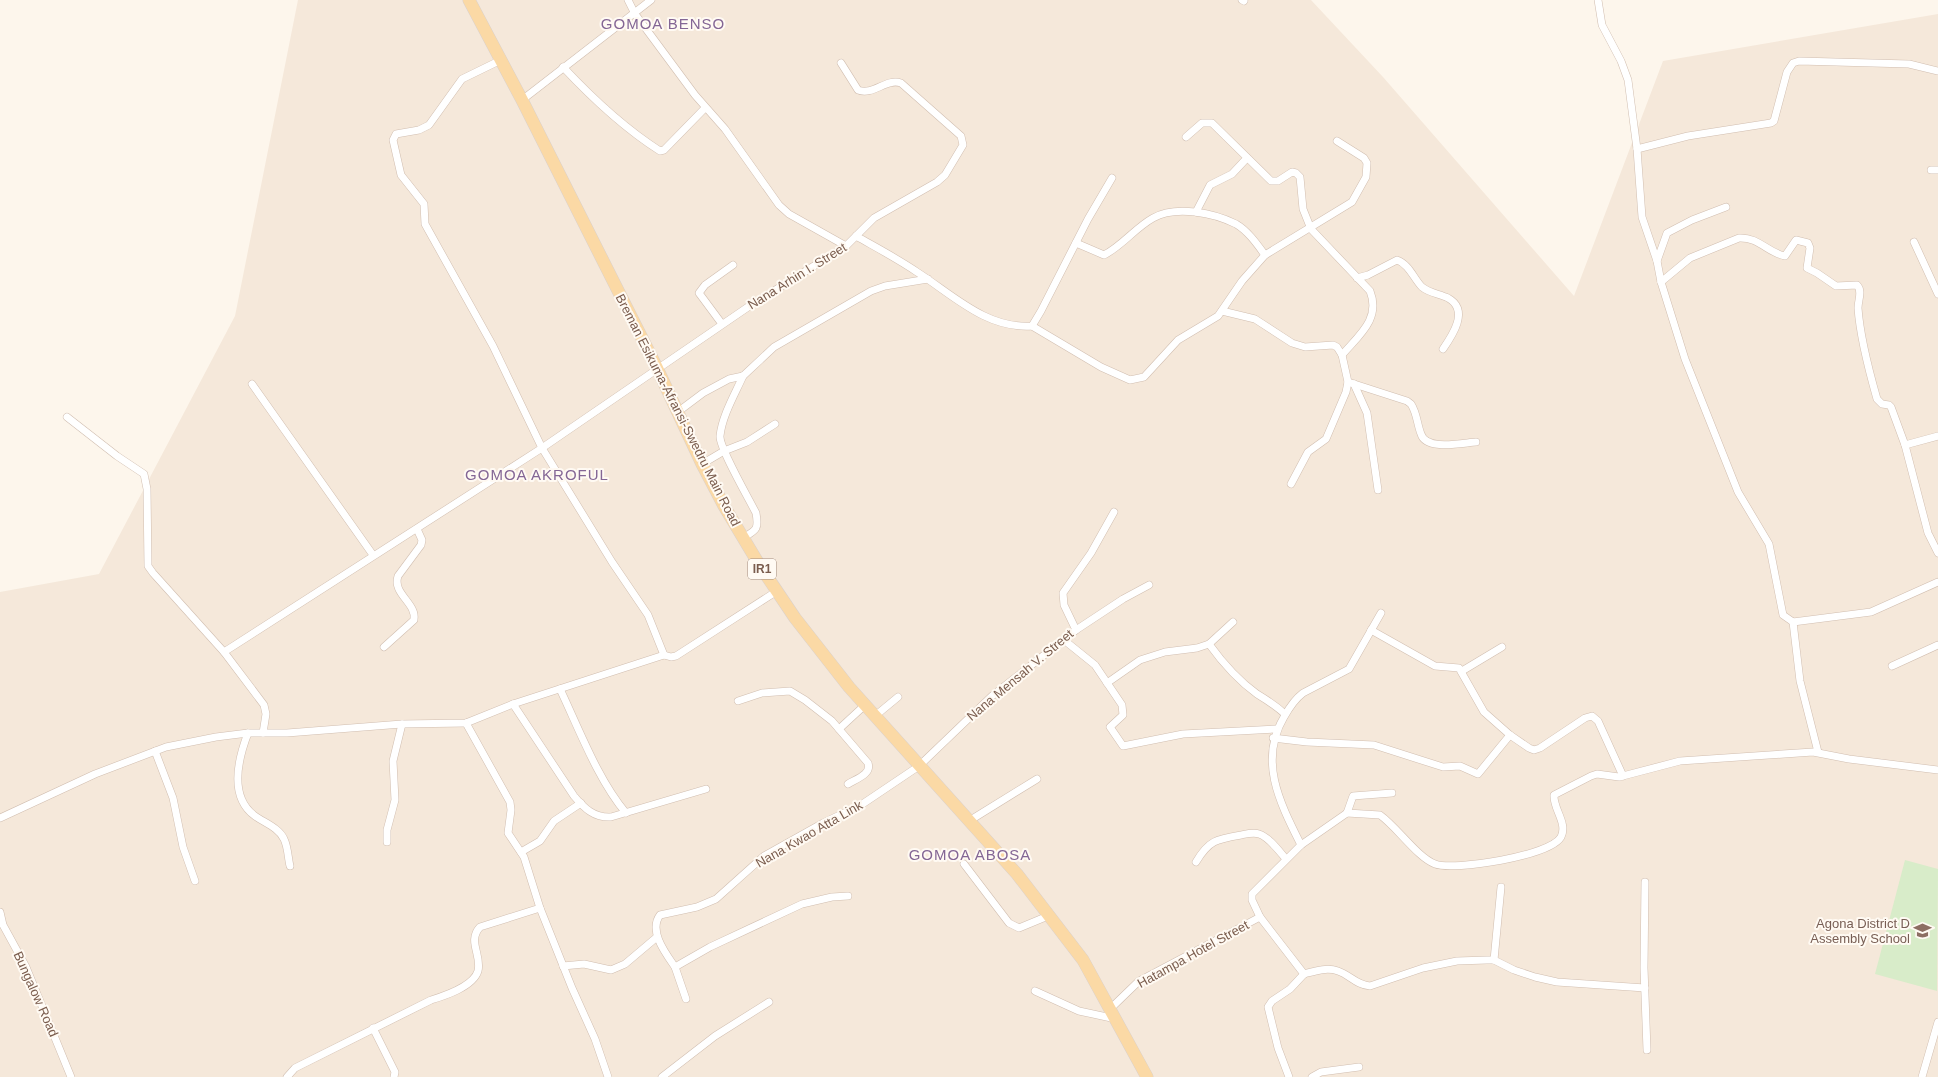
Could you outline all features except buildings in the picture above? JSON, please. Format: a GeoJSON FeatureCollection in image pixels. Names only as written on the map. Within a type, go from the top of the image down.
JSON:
{"type":"FeatureCollection","features":[{"type":"Feature","properties":{"kind":"main road","name":"Breman Esikuma-Afransi-Swedru Main Road"},"geometry":{"type":"LineString","coordinates":[[468,0],[522,100],[679,411],[702,464],[743,538],[777,591],[810,638],[865,706],[1017,874],[1083,960],[1147,1077]]}},
{"type":"Feature","properties":{"kind":"street"},"geometry":{"type":"LineString","coordinates":[[628,0],[635,14],[706,108],[725,129],[784,211],[846,246]]}},
{"type":"Feature","properties":{"kind":"street"},"geometry":{"type":"LineString","coordinates":[[522,100],[563,67],[635,14],[651,0]]}},
{"type":"Feature","properties":{"kind":"street"},"geometry":{"type":"LineString","coordinates":[[1598,0],[1602,25],[1621,61],[1626,74],[1633,109],[1642,217],[1657,260],[1685,359],[1738,492],[1767,538],[1783,615],[1793,622],[1871,612],[1938,582]]}},
{"type":"Feature","properties":{"kind":"street"},"geometry":{"type":"LineString","coordinates":[[501,60],[462,79],[429,125],[419,130],[396,134],[393,140],[401,175],[424,204],[425,224],[493,346],[542,448],[612,562],[648,615],[664,655]]}},
{"type":"Feature","properties":{"kind":"street"},"geometry":{"type":"LineString","coordinates":[[1637,149],[1688,136],[1771,123],[1774,121],[1787,72],[1793,62],[1807,61],[1909,64],[1938,71]]}},
{"type":"Feature","properties":{"kind":"street","name":"Nana Arhin I. Street"},"geometry":{"type":"LineString","coordinates":[[224,652],[243,638],[286,614],[373,555],[417,529],[542,448],[722,324],[846,246],[874,218],[941,179],[964,142],[961,136],[901,83],[894,81],[863,92],[858,90],[841,63]]}},
{"type":"Feature","properties":{"kind":"street"},"geometry":{"type":"LineString","coordinates":[[563,67],[586,91],[617,119],[660,151],[664,150],[706,108]]}},
{"type":"Feature","properties":{"kind":"street"},"geometry":{"type":"LineString","coordinates":[[1186,137],[1202,123],[1212,123],[1271,181],[1278,181],[1288,172],[1296,173],[1301,181],[1303,209],[1311,229],[1370,291],[1373,299],[1373,315],[1370,322],[1342,355]]}},
{"type":"Feature","properties":{"kind":"street"},"geometry":{"type":"LineString","coordinates":[[856,236],[928,279],[988,319],[1024,326],[1032,326],[1101,367],[1130,380],[1138,379],[1149,372],[1178,340],[1212,321],[1222,311],[1242,281],[1265,255],[1311,229],[1352,202],[1366,177],[1368,170],[1364,158],[1337,141]]}},
{"type":"Feature","properties":{"kind":"street"},"geometry":{"type":"LineString","coordinates":[[1196,212],[1210,184],[1232,174],[1247,158]]}},
{"type":"Feature","properties":{"kind":"street"},"geometry":{"type":"LineString","coordinates":[[1032,326],[1112,178]]}},
{"type":"Feature","properties":{"kind":"street"},"geometry":{"type":"LineString","coordinates":[[1657,260],[1667,232],[1692,220],[1726,207]]}},
{"type":"Feature","properties":{"kind":"street"},"geometry":{"type":"LineString","coordinates":[[1076,243],[1104,255],[1153,218],[1166,214],[1196,212],[1207,213],[1236,224],[1246,232],[1265,255]]}},
{"type":"Feature","properties":{"kind":"street"},"geometry":{"type":"LineString","coordinates":[[1662,282],[1690,258],[1740,238],[1750,238],[1771,249],[1778,255],[1785,256],[1796,240],[1808,243],[1810,248],[1807,268],[1836,286],[1857,284],[1859,286],[1858,308],[1865,351],[1877,399],[1882,404],[1889,405],[1905,445],[1928,533],[1938,553]]}},
{"type":"Feature","properties":{"kind":"street"},"geometry":{"type":"LineString","coordinates":[[1914,242],[1938,294]]}},
{"type":"Feature","properties":{"kind":"street"},"geometry":{"type":"LineString","coordinates":[[1357,278],[1368,275],[1398,260],[1405,265],[1421,286],[1426,290],[1449,298],[1456,309],[1458,319],[1453,335],[1443,349]]}},
{"type":"Feature","properties":{"kind":"street"},"geometry":{"type":"LineString","coordinates":[[722,324],[700,293],[705,285],[733,265]]}},
{"type":"Feature","properties":{"kind":"street"},"geometry":{"type":"LineString","coordinates":[[743,538],[756,529],[758,524],[756,514],[720,442],[726,416],[743,376],[774,347],[871,291],[885,286],[928,279]]}},
{"type":"Feature","properties":{"kind":"street"},"geometry":{"type":"LineString","coordinates":[[1222,311],[1255,319],[1292,343],[1312,347],[1333,345],[1340,350],[1351,383],[1367,413],[1378,490]]}},
{"type":"Feature","properties":{"kind":"street"},"geometry":{"type":"LineString","coordinates":[[679,411],[703,393],[729,379],[743,376]]}},
{"type":"Feature","properties":{"kind":"street"},"geometry":{"type":"LineString","coordinates":[[1351,383],[1407,401],[1411,404],[1421,436],[1426,443],[1452,444],[1476,442]]}},
{"type":"Feature","properties":{"kind":"street"},"geometry":{"type":"LineString","coordinates":[[1292,484],[1308,452],[1326,439],[1351,383]]}},
{"type":"Feature","properties":{"kind":"street"},"geometry":{"type":"LineString","coordinates":[[252,384],[373,555]]}},
{"type":"Feature","properties":{"kind":"street"},"geometry":{"type":"LineString","coordinates":[[67,417],[117,456],[144,474],[147,489],[148,566],[224,652],[264,706],[266,714],[263,733]]}},
{"type":"Feature","properties":{"kind":"street"},"geometry":{"type":"LineString","coordinates":[[702,464],[724,451],[747,442],[774,424]]}},
{"type":"Feature","properties":{"kind":"street"},"geometry":{"type":"LineString","coordinates":[[1905,445],[1938,436]]}},
{"type":"Feature","properties":{"kind":"street","name":"Nana Mensah V. Street"},"geometry":{"type":"LineString","coordinates":[[919,766],[992,696],[1076,630],[1064,605],[1063,593],[1091,553],[1114,512]]}},
{"type":"Feature","properties":{"kind":"street"},"geometry":{"type":"LineString","coordinates":[[384,647],[414,620],[415,616],[413,611],[397,587],[397,581],[398,576],[422,540],[417,529]]}},
{"type":"Feature","properties":{"kind":"street"},"geometry":{"type":"LineString","coordinates":[[1076,630],[1123,599],[1149,585]]}},
{"type":"Feature","properties":{"kind":"street"},"geometry":{"type":"LineString","coordinates":[[0,818],[95,774],[155,751],[216,737],[248,733],[287,733],[350,726],[466,723],[513,704],[664,655],[671,657],[682,653],[777,591]]}},
{"type":"Feature","properties":{"kind":"street"},"geometry":{"type":"LineString","coordinates":[[1301,845],[1278,795],[1272,758],[1273,738],[1285,714],[1297,698],[1303,693],[1349,669],[1381,613]]}},
{"type":"Feature","properties":{"kind":"street"},"geometry":{"type":"LineString","coordinates":[[1107,683],[1136,662],[1165,652],[1197,648],[1209,644],[1233,622]]}},
{"type":"Feature","properties":{"kind":"street"},"geometry":{"type":"LineString","coordinates":[[1793,622],[1800,681],[1818,752]]}},
{"type":"Feature","properties":{"kind":"street"},"geometry":{"type":"LineString","coordinates":[[1371,630],[1435,666],[1456,667],[1462,671],[1481,708],[1510,735],[1530,748],[1538,749],[1585,718],[1592,716],[1598,721],[1623,776]]}},
{"type":"Feature","properties":{"kind":"street"},"geometry":{"type":"LineString","coordinates":[[1064,640],[1095,665],[1123,708],[1123,715],[1110,727],[1123,746],[1183,734],[1276,730]]}},
{"type":"Feature","properties":{"kind":"street"},"geometry":{"type":"LineString","coordinates":[[1209,644],[1223,663],[1256,693],[1269,700],[1285,714]]}},
{"type":"Feature","properties":{"kind":"street"},"geometry":{"type":"LineString","coordinates":[[1892,666],[1938,645]]}},
{"type":"Feature","properties":{"kind":"street"},"geometry":{"type":"LineString","coordinates":[[1462,671],[1502,647]]}},
{"type":"Feature","properties":{"kind":"street"},"geometry":{"type":"LineString","coordinates":[[560,689],[604,780],[616,801],[626,812]]}},
{"type":"Feature","properties":{"kind":"street"},"geometry":{"type":"LineString","coordinates":[[738,701],[762,693],[790,691],[814,706],[832,721],[869,766],[866,773],[848,784]]}},
{"type":"Feature","properties":{"kind":"street"},"geometry":{"type":"LineString","coordinates":[[875,716],[898,697]]}},
{"type":"Feature","properties":{"kind":"street"},"geometry":{"type":"LineString","coordinates":[[513,704],[580,803],[593,813],[603,817],[626,812],[706,789]]}},
{"type":"Feature","properties":{"kind":"street"},"geometry":{"type":"LineString","coordinates":[[838,729],[865,706]]}},
{"type":"Feature","properties":{"kind":"street"},"geometry":{"type":"LineString","coordinates":[[466,723],[510,802],[511,810],[508,833],[521,852],[526,863],[540,908],[563,966],[595,1039],[608,1077]]}},
{"type":"Feature","properties":{"kind":"street"},"geometry":{"type":"LineString","coordinates":[[387,842],[388,825],[395,800],[393,761],[402,724]]}},
{"type":"Feature","properties":{"kind":"street"},"geometry":{"type":"LineString","coordinates":[[248,733],[239,760],[238,772],[242,800],[246,808],[271,826],[284,838],[290,866]]}},
{"type":"Feature","properties":{"kind":"street"},"geometry":{"type":"LineString","coordinates":[[1273,738],[1313,742],[1374,745],[1443,767],[1460,766],[1478,774],[1510,735]]}},
{"type":"Feature","properties":{"kind":"street"},"geometry":{"type":"LineString","coordinates":[[155,751],[173,798],[183,847],[195,881]]}},
{"type":"Feature","properties":{"kind":"street"},"geometry":{"type":"LineString","coordinates":[[1347,813],[1380,815],[1428,860],[1434,864],[1442,866],[1501,860],[1527,855],[1549,847],[1561,837],[1563,825],[1554,801],[1555,793],[1597,774],[1614,777],[1623,776],[1680,761],[1818,752],[1849,759],[1938,770]]}},
{"type":"Feature","properties":{"kind":"street","name":"Nana Kwao Atta Link"},"geometry":{"type":"LineString","coordinates":[[657,937],[658,920],[660,915],[697,908],[716,899],[764,856],[823,823],[861,805],[919,766]]}},
{"type":"Feature","properties":{"kind":"street"},"geometry":{"type":"LineString","coordinates":[[969,821],[1037,779]]}},
{"type":"Feature","properties":{"kind":"street"},"geometry":{"type":"LineString","coordinates":[[1304,974],[1260,917],[1252,900],[1252,894],[1286,858],[1301,845],[1347,813],[1353,796],[1392,793]]}},
{"type":"Feature","properties":{"kind":"street"},"geometry":{"type":"LineString","coordinates":[[521,852],[540,841],[554,821],[580,803]]}},
{"type":"Feature","properties":{"kind":"street"},"geometry":{"type":"LineString","coordinates":[[1196,862],[1203,850],[1218,839],[1250,834],[1259,834],[1268,839],[1286,858]]}},
{"type":"Feature","properties":{"kind":"street"},"geometry":{"type":"LineString","coordinates":[[964,864],[1009,923],[1018,928],[1048,916]]}},
{"type":"Feature","properties":{"kind":"street"},"geometry":{"type":"LineString","coordinates":[[1645,882],[1645,988],[1647,1050]]}},
{"type":"Feature","properties":{"kind":"street"},"geometry":{"type":"LineString","coordinates":[[1494,960],[1502,887]]}},
{"type":"Feature","properties":{"kind":"street"},"geometry":{"type":"LineString","coordinates":[[675,967],[710,947],[802,904],[832,897],[848,896]]}},
{"type":"Feature","properties":{"kind":"street"},"geometry":{"type":"LineString","coordinates":[[287,1077],[295,1068],[430,1000],[451,993],[474,978],[478,971],[473,940],[475,932],[480,927],[540,908]]}},
{"type":"Feature","properties":{"kind":"street","name":"Bungalow Road"},"geometry":{"type":"LineString","coordinates":[[0,912],[3,925],[26,967],[71,1077]]}},
{"type":"Feature","properties":{"kind":"street","name":"Hatampa Hotel Street"},"geometry":{"type":"LineString","coordinates":[[1113,1014],[1139,981],[1260,917]]}},
{"type":"Feature","properties":{"kind":"street"},"geometry":{"type":"LineString","coordinates":[[563,966],[584,964],[611,970],[625,964],[657,937],[675,967],[686,999]]}},
{"type":"Feature","properties":{"kind":"street"},"geometry":{"type":"LineString","coordinates":[[1288,1077],[1268,1014],[1268,1007],[1272,1001],[1290,989],[1304,974],[1327,969],[1339,972],[1361,986],[1370,986],[1423,968],[1450,962],[1494,960],[1514,970],[1557,982],[1645,988]]}},
{"type":"Feature","properties":{"kind":"street"},"geometry":{"type":"LineString","coordinates":[[1035,991],[1079,1011],[1113,1014]]}},
{"type":"Feature","properties":{"kind":"street"},"geometry":{"type":"LineString","coordinates":[[662,1077],[715,1036],[769,1002]]}},
{"type":"Feature","properties":{"kind":"street"},"geometry":{"type":"LineString","coordinates":[[1922,1077],[1938,1022]]}},
{"type":"Feature","properties":{"kind":"street"},"geometry":{"type":"LineString","coordinates":[[373,1028],[394,1072],[394,1077]]}},
{"type":"Feature","properties":{"kind":"street"},"geometry":{"type":"LineString","coordinates":[[1312,1077],[1321,1072],[1359,1067]]}},
{"type":"Feature","properties":{"kind":"shaded area"},"geometry":{"type":"Polygon","coordinates":[[[298,0],[1311,0],[1383,77],[1574,296],[1663,61],[1938,14],[1938,1077],[0,1077],[0,592],[99,574],[235,316],[298,0]]]}},
{"type":"Feature","properties":{"kind":"green space"},"geometry":{"type":"Polygon","coordinates":[[[1905,860],[1938,869],[1937,991],[1875,974],[1905,860]]]}},
{"type":"Feature","properties":{"kind":"place","name":"Agona District D Assembly School"},"geometry":{"type":"Point","coordinates":[1923,930]}},
{"type":"Feature","properties":{"kind":"district","name":"GOMOA BENSO"},"geometry":{"type":"Point","coordinates":[663,23]}},
{"type":"Feature","properties":{"kind":"district","name":"GOMOA AKROFUL"},"geometry":{"type":"Point","coordinates":[537,474]}},
{"type":"Feature","properties":{"kind":"district","name":"GOMOA ABOSA"},"geometry":{"type":"Point","coordinates":[970,854]}}]}
